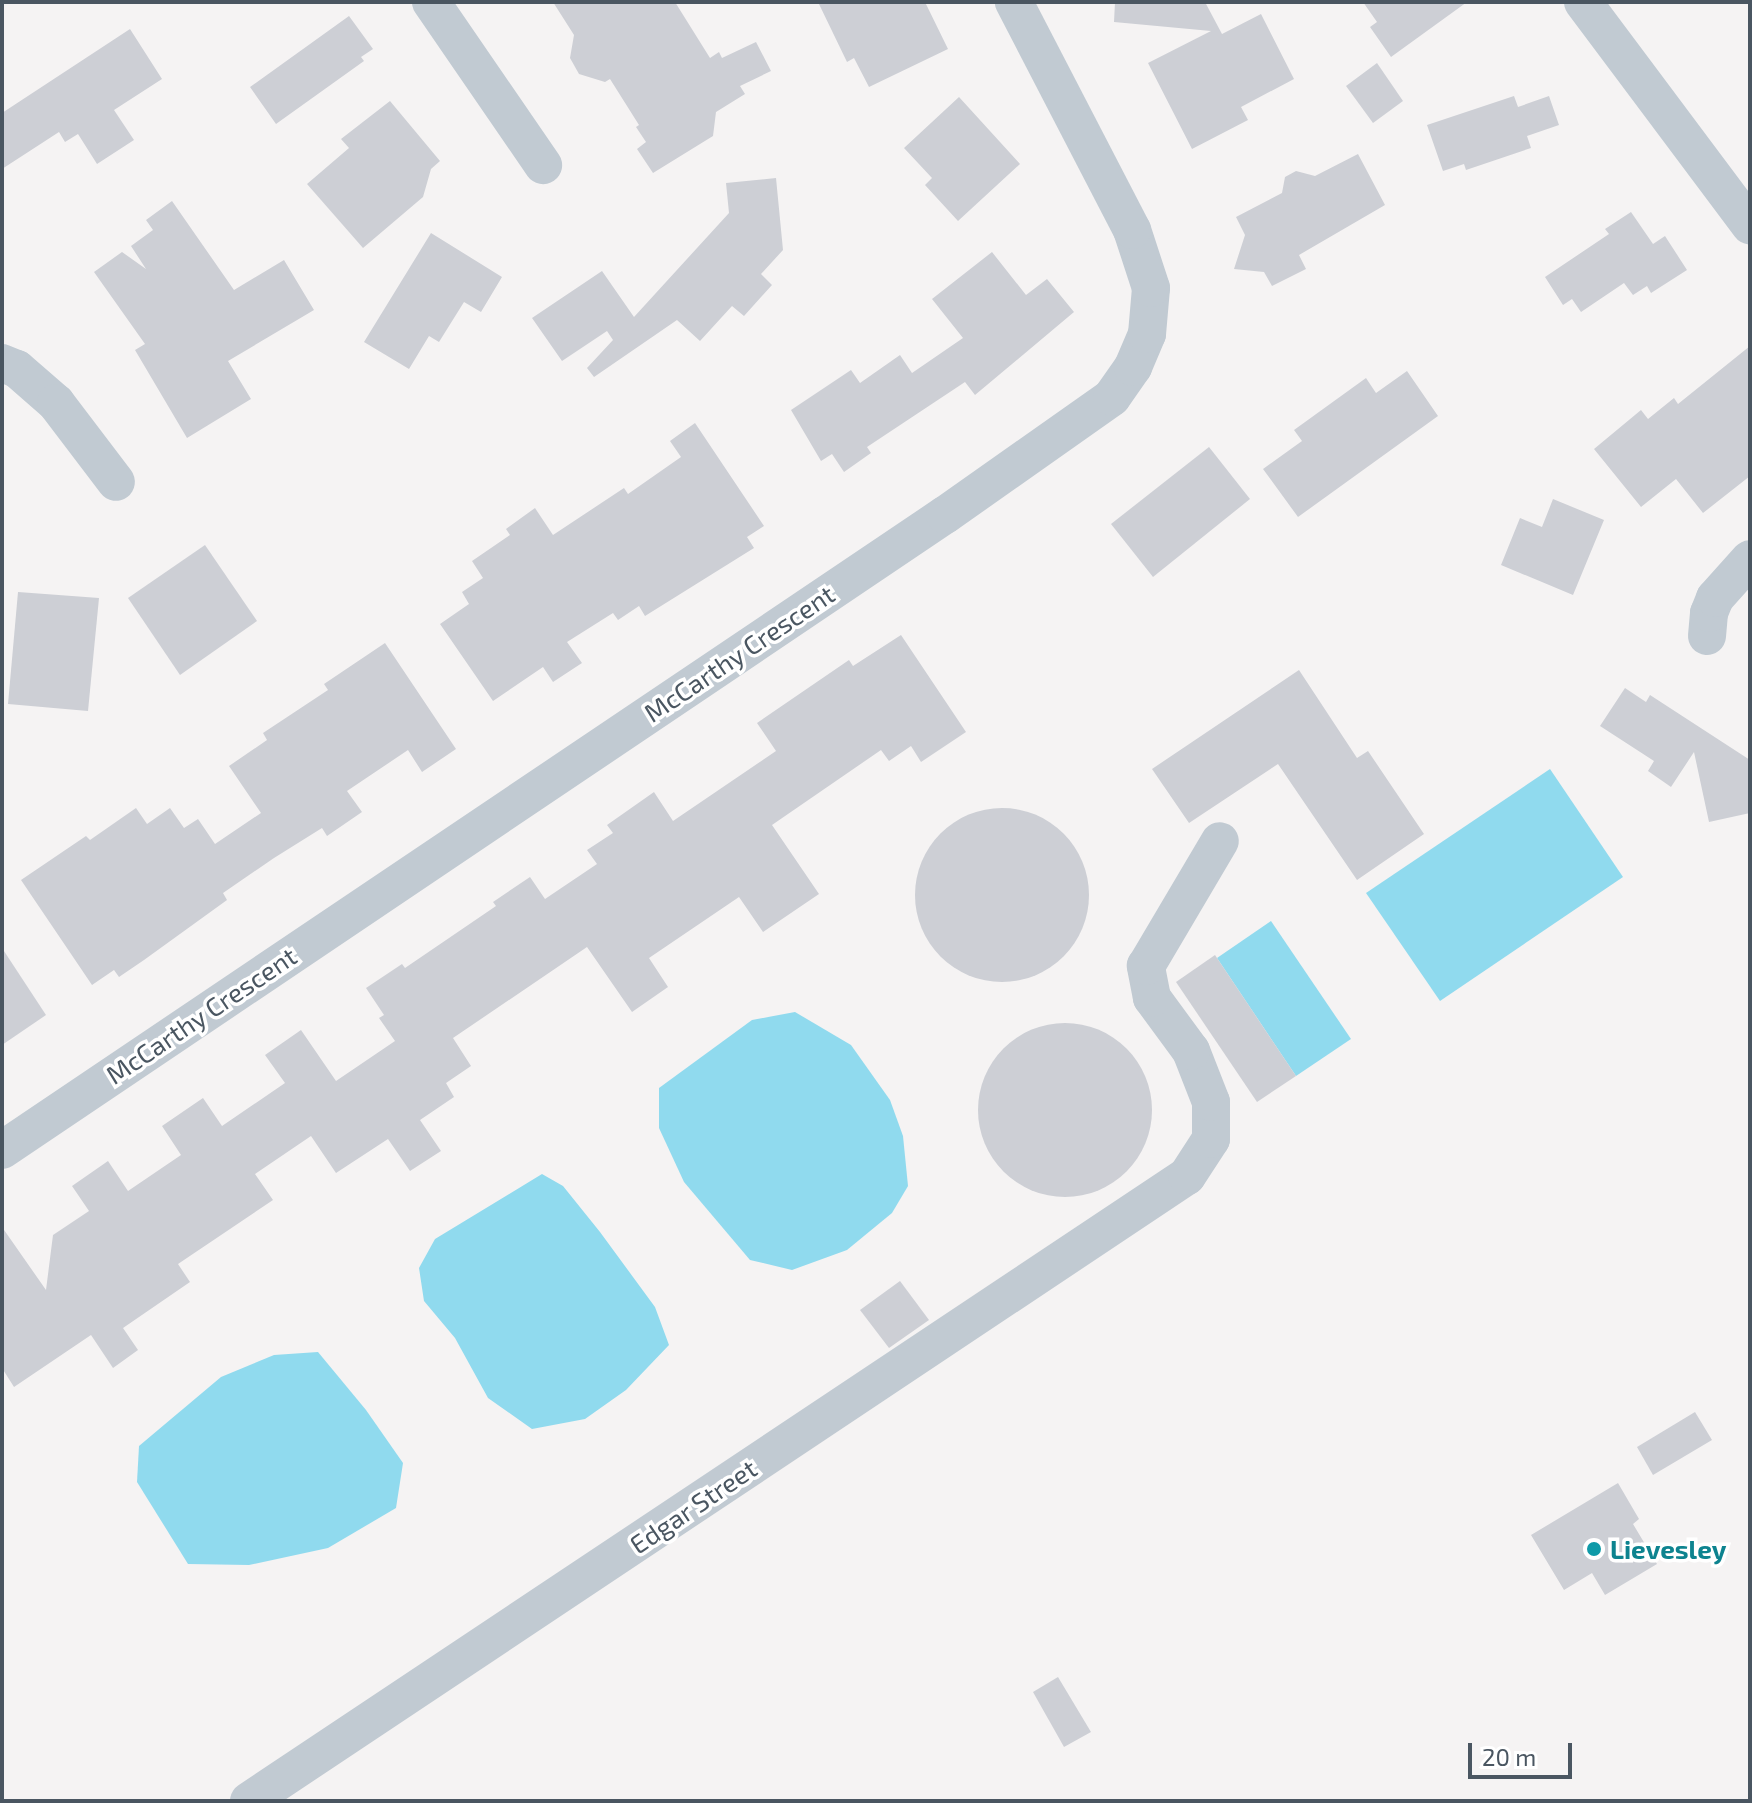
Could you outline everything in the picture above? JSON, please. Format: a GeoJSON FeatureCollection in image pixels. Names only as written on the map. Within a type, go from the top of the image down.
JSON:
{"type":"FeatureCollection","features":[{"type":"Feature","properties":{"kind":"street"},"geometry":{"type":"LineString","coordinates":[[431,2],[543,165]]}},
{"type":"Feature","properties":{"kind":"street","name":"McCarthy Crescent"},"geometry":{"type":"LineString","coordinates":[[2,1150],[945,515],[1112,397],[1133,367],[1147,334],[1151,288],[1132,230],[1014,2]]}},
{"type":"Feature","properties":{"kind":"street"},"geometry":{"type":"LineString","coordinates":[[1583,2],[1750,225]]}},
{"type":"Feature","properties":{"kind":"street"},"geometry":{"type":"LineString","coordinates":[[2,363],[17,369],[56,403],[116,482]]}},
{"type":"Feature","properties":{"kind":"street"},"geometry":{"type":"LineString","coordinates":[[1707,636],[1709,613],[1715,598],[1750,559]]}},
{"type":"Feature","properties":{"kind":"street","name":"Edgar Street"},"geometry":{"type":"LineString","coordinates":[[249,1801],[1187,1176],[1211,1139],[1211,1102],[1191,1051],[1152,998],[1146,966],[1220,841]]}},
{"type":"Feature","properties":{"kind":"water"},"geometry":{"type":"Polygon","coordinates":[[[1550,769],[1623,877],[1440,1001],[1366,893],[1550,769]]]}},
{"type":"Feature","properties":{"kind":"water"},"geometry":{"type":"Polygon","coordinates":[[[1271,921],[1351,1039],[1296,1076],[1217,958],[1271,921]]]}},
{"type":"Feature","properties":{"kind":"water"},"geometry":{"type":"Polygon","coordinates":[[[795,1012],[851,1045],[890,1100],[903,1136],[908,1186],[892,1213],[847,1250],[792,1270],[750,1260],[684,1182],[659,1128],[659,1088],[752,1020],[795,1012]]]}},
{"type":"Feature","properties":{"kind":"water"},"geometry":{"type":"Polygon","coordinates":[[[542,1174],[563,1186],[600,1232],[655,1307],[669,1345],[626,1390],[585,1419],[532,1429],[488,1398],[455,1338],[424,1301],[419,1268],[435,1239],[542,1174]]]}},
{"type":"Feature","properties":{"kind":"water"},"geometry":{"type":"Polygon","coordinates":[[[318,1352],[366,1410],[403,1463],[396,1508],[328,1548],[249,1565],[188,1564],[137,1482],[139,1446],[221,1377],[274,1355],[318,1352]]]}},
{"type":"Feature","properties":{"kind":"building"},"geometry":{"type":"Polygon","coordinates":[[[553,2],[675,2],[710,58],[719,52],[722,58],[756,42],[771,71],[740,86],[745,94],[716,112],[713,136],[653,173],[637,149],[646,142],[636,127],[639,125],[610,79],[605,82],[579,74],[570,58],[574,35],[553,2]]]}},
{"type":"Feature","properties":{"kind":"building"},"geometry":{"type":"Polygon","coordinates":[[[818,2],[925,2],[948,49],[869,87],[854,58],[847,62],[818,2]]]}},
{"type":"Feature","properties":{"kind":"building"},"geometry":{"type":"Polygon","coordinates":[[[1115,2],[1205,2],[1222,34],[1261,14],[1294,79],[1241,107],[1248,120],[1192,149],[1148,63],[1211,31],[1114,22],[1115,2]]]}},
{"type":"Feature","properties":{"kind":"building"},"geometry":{"type":"Polygon","coordinates":[[[1363,2],[1467,2],[1391,57],[1370,27],[1377,22],[1363,2]]]}},
{"type":"Feature","properties":{"kind":"building"},"geometry":{"type":"Polygon","coordinates":[[[349,16],[373,49],[361,57],[364,61],[276,124],[250,87],[349,16]]]}},
{"type":"Feature","properties":{"kind":"building"},"geometry":{"type":"Polygon","coordinates":[[[130,29],[162,79],[114,110],[134,140],[97,164],[78,134],[65,142],[59,132],[2,169],[2,113],[130,29]]]}},
{"type":"Feature","properties":{"kind":"building"},"geometry":{"type":"Polygon","coordinates":[[[1377,63],[1403,101],[1373,123],[1346,86],[1377,63]]]}},
{"type":"Feature","properties":{"kind":"building"},"geometry":{"type":"Polygon","coordinates":[[[1514,96],[1518,107],[1549,96],[1559,125],[1527,136],[1531,148],[1466,170],[1464,164],[1443,171],[1427,125],[1514,96]]]}},
{"type":"Feature","properties":{"kind":"building"},"geometry":{"type":"Polygon","coordinates":[[[959,97],[1020,164],[958,221],[925,185],[932,178],[904,148],[959,97]]]}},
{"type":"Feature","properties":{"kind":"building"},"geometry":{"type":"Polygon","coordinates":[[[390,101],[440,161],[431,169],[423,197],[363,248],[307,184],[349,148],[341,139],[390,101]]]}},
{"type":"Feature","properties":{"kind":"building"},"geometry":{"type":"Polygon","coordinates":[[[1358,154],[1385,205],[1299,255],[1306,269],[1272,286],[1264,272],[1234,269],[1245,235],[1236,217],[1282,193],[1285,177],[1296,171],[1315,176],[1358,154]]]}},
{"type":"Feature","properties":{"kind":"building"},"geometry":{"type":"Polygon","coordinates":[[[776,178],[783,250],[761,274],[772,285],[744,316],[732,306],[700,341],[677,320],[594,377],[587,368],[613,340],[607,331],[562,361],[532,318],[602,271],[634,317],[729,213],[726,183],[776,178]]]}},
{"type":"Feature","properties":{"kind":"building"},"geometry":{"type":"Polygon","coordinates":[[[172,201],[234,290],[284,260],[314,310],[228,361],[251,399],[187,438],[135,350],[145,344],[94,272],[122,252],[146,269],[131,246],[153,230],[146,220],[172,201]]]}},
{"type":"Feature","properties":{"kind":"building"},"geometry":{"type":"Polygon","coordinates":[[[1631,212],[1653,244],[1665,236],[1687,270],[1651,293],[1647,286],[1633,295],[1624,283],[1581,312],[1572,299],[1563,305],[1545,277],[1609,234],[1605,229],[1631,212]]]}},
{"type":"Feature","properties":{"kind":"building"},"geometry":{"type":"Polygon","coordinates":[[[431,233],[502,277],[481,312],[464,302],[439,342],[429,336],[409,369],[364,342],[431,233]]]}},
{"type":"Feature","properties":{"kind":"building"},"geometry":{"type":"Polygon","coordinates":[[[992,252],[1026,295],[1047,279],[1074,312],[975,395],[965,382],[867,447],[871,453],[844,472],[832,454],[821,461],[791,410],[851,370],[860,383],[900,355],[912,373],[963,338],[932,299],[992,252]]]}},
{"type":"Feature","properties":{"kind":"building"},"geometry":{"type":"Polygon","coordinates":[[[1750,346],[1750,476],[1703,513],[1676,479],[1641,507],[1594,449],[1641,410],[1648,419],[1674,398],[1678,404],[1750,346]]]}},
{"type":"Feature","properties":{"kind":"building"},"geometry":{"type":"Polygon","coordinates":[[[1407,371],[1438,416],[1298,517],[1263,469],[1302,441],[1294,430],[1366,378],[1376,393],[1407,371]]]}},
{"type":"Feature","properties":{"kind":"building"},"geometry":{"type":"Polygon","coordinates":[[[695,423],[764,526],[747,537],[754,548],[645,616],[639,606],[618,620],[613,613],[567,642],[582,663],[553,682],[543,667],[493,701],[440,624],[469,604],[462,592],[483,578],[472,561],[510,535],[506,529],[535,508],[553,535],[624,488],[628,494],[681,457],[670,441],[695,423]]]}},
{"type":"Feature","properties":{"kind":"building"},"geometry":{"type":"Polygon","coordinates":[[[1209,447],[1250,499],[1153,577],[1111,524],[1209,447]]]}},
{"type":"Feature","properties":{"kind":"building"},"geometry":{"type":"Polygon","coordinates":[[[1553,499],[1604,520],[1573,595],[1501,565],[1520,518],[1542,527],[1553,499]]]}},
{"type":"Feature","properties":{"kind":"building"},"geometry":{"type":"Polygon","coordinates":[[[205,545],[257,621],[180,675],[128,598],[205,545]]]}},
{"type":"Feature","properties":{"kind":"building"},"geometry":{"type":"Polygon","coordinates":[[[18,592],[99,598],[88,711],[8,704],[18,592]]]}},
{"type":"Feature","properties":{"kind":"building"},"geometry":{"type":"Polygon","coordinates":[[[901,635],[966,732],[921,762],[911,746],[889,761],[881,750],[772,825],[819,894],[763,932],[739,897],[649,958],[668,987],[632,1012],[587,947],[453,1038],[471,1066],[446,1083],[454,1097],[420,1120],[441,1151],[410,1171],[388,1139],[336,1173],[311,1136],[255,1174],[273,1200],[178,1264],[190,1282],[123,1328],[138,1350],[113,1368],[91,1335],[14,1387],[2,1368],[2,1227],[46,1290],[53,1235],[89,1211],[72,1186],[108,1161],[128,1191],[181,1155],[162,1126],[203,1098],[222,1126],[285,1083],[265,1055],[301,1030],[336,1081],[395,1041],[379,1018],[384,1015],[366,988],[402,964],[405,968],[496,906],[493,902],[530,877],[545,899],[597,864],[587,850],[613,833],[607,825],[654,792],[673,821],[776,751],[757,723],[849,660],[853,666],[901,635]]]}},
{"type":"Feature","properties":{"kind":"building"},"geometry":{"type":"Polygon","coordinates":[[[385,643],[456,749],[422,772],[408,750],[347,791],[362,812],[327,836],[322,828],[274,858],[223,893],[227,900],[144,960],[119,977],[114,970],[92,985],[21,880],[86,836],[90,840],[136,808],[147,824],[170,808],[184,828],[198,819],[215,844],[261,813],[229,766],[267,740],[263,733],[328,690],[324,684],[385,643]]]}},
{"type":"Feature","properties":{"kind":"building"},"geometry":{"type":"Polygon","coordinates":[[[1299,670],[1357,758],[1368,751],[1424,834],[1357,880],[1278,764],[1189,823],[1152,769],[1299,670]]]}},
{"type":"Feature","properties":{"kind":"building"},"geometry":{"type":"Polygon","coordinates":[[[1625,688],[1646,702],[1650,695],[1750,760],[1750,813],[1709,822],[1694,752],[1671,787],[1648,771],[1654,761],[1600,726],[1625,688]]]}},
{"type":"Feature","properties":{"kind":"building"},"geometry":{"type":"Polygon","coordinates":[[[1002,808],[1035,815],[1063,834],[1082,862],[1089,895],[1082,928],[1063,956],[1035,975],[1002,982],[969,975],[941,956],[922,928],[915,895],[922,862],[941,834],[969,815],[1002,808]]]}},
{"type":"Feature","properties":{"kind":"building"},"geometry":{"type":"Polygon","coordinates":[[[2,948],[46,1015],[2,1045],[2,948]]]}},
{"type":"Feature","properties":{"kind":"building"},"geometry":{"type":"Polygon","coordinates":[[[1215,955],[1296,1076],[1257,1102],[1176,982],[1215,955]]]}},
{"type":"Feature","properties":{"kind":"building"},"geometry":{"type":"Polygon","coordinates":[[[1065,1023],[1098,1030],[1126,1049],[1145,1077],[1152,1110],[1145,1143],[1126,1171],[1098,1190],[1065,1197],[1032,1190],[1004,1171],[985,1143],[978,1110],[985,1077],[1004,1049],[1032,1030],[1065,1023]]]}},
{"type":"Feature","properties":{"kind":"building"},"geometry":{"type":"Polygon","coordinates":[[[900,1281],[929,1320],[889,1348],[860,1310],[900,1281]]]}},
{"type":"Feature","properties":{"kind":"building"},"geometry":{"type":"Polygon","coordinates":[[[1695,1412],[1712,1440],[1653,1475],[1637,1447],[1695,1412]]]}},
{"type":"Feature","properties":{"kind":"building","name":"Lievesley"},"geometry":{"type":"Polygon","coordinates":[[[1618,1483],[1639,1519],[1633,1524],[1657,1564],[1605,1595],[1592,1573],[1564,1590],[1531,1535],[1618,1483]]]}},
{"type":"Feature","properties":{"kind":"building"},"geometry":{"type":"Polygon","coordinates":[[[1058,1677],[1091,1732],[1064,1747],[1033,1692],[1058,1677]]]}},
{"type":"Feature","properties":{"kind":"place","name":"Lievesley"},"geometry":{"type":"Point","coordinates":[1594,1549]}}]}
